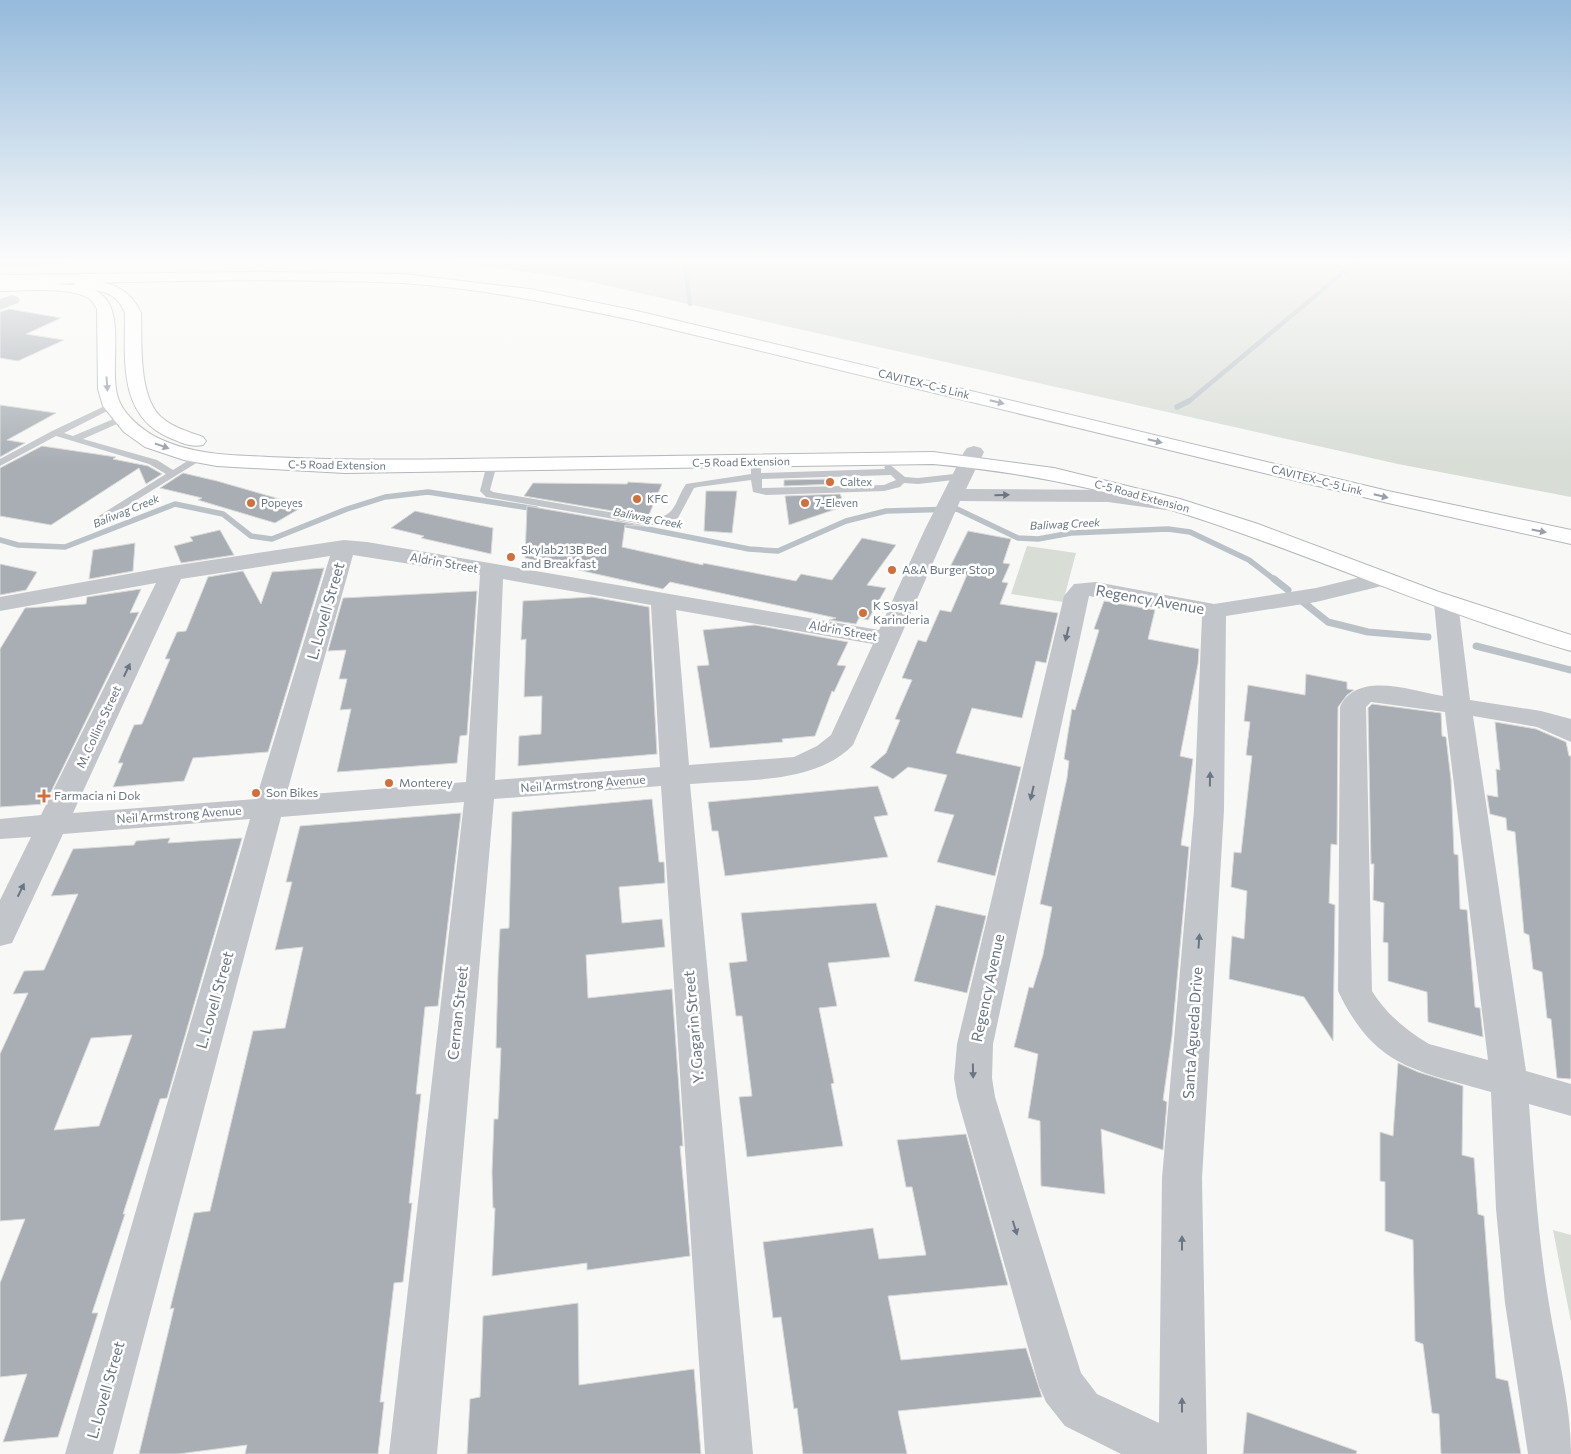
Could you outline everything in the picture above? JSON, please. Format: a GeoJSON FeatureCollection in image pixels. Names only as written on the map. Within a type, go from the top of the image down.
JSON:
{"type":"FeatureCollection","features":[{"type":"Feature","properties":{"kind":"main road"},"geometry":{"type":"LineString","coordinates":[[106,330],[107,389],[117,412]]}},
{"type":"Feature","properties":{"kind":"main road","name":"C-5 Road Extension"},"geometry":{"type":"LineString","coordinates":[[134,330],[136,384],[143,403],[154,420],[176,434],[231,450],[288,454],[922,448],[969,463],[1068,477],[1185,507],[1249,528],[1446,603],[1571,643]]}},
{"type":"Feature","properties":{"kind":"main road","name":"CAVITEX–C-5 Link"},"geometry":{"type":"LineString","coordinates":[[695,330],[1388,497],[1571,537]]}},
{"type":"Feature","properties":{"kind":"main road","name":"CAVITEX–C-5 Link"},"geometry":{"type":"LineString","coordinates":[[747,330],[1389,482],[1571,520]]}},
{"type":"Feature","properties":{"kind":"main road","name":"C-5 Road Extension"},"geometry":{"type":"LineString","coordinates":[[117,412],[152,443],[201,457],[237,462],[344,467],[492,464],[756,469],[879,459],[969,463],[1107,476],[1179,495],[1456,593],[1571,630]]}},
{"type":"Feature","properties":{"kind":"street","name":"Neil Armstrong Avenue"},"geometry":{"type":"LineString","coordinates":[[0,829],[796,766],[828,754],[843,738],[969,463]]}},
{"type":"Feature","properties":{"kind":"street"},"geometry":{"type":"LineString","coordinates":[[947,508],[1108,496],[1185,507]]}},
{"type":"Feature","properties":{"kind":"street","name":"Aldrin Street"},"geometry":{"type":"LineString","coordinates":[[0,604],[172,573],[344,547],[367,549],[888,638]]}},
{"type":"Feature","properties":{"kind":"street","name":"L. Lovell Street"},"geometry":{"type":"LineString","coordinates":[[89,1454],[268,808],[344,547]]}},
{"type":"Feature","properties":{"kind":"street","name":"Cernan Street"},"geometry":{"type":"LineString","coordinates":[[413,1454],[480,792],[492,571]]}},
{"type":"Feature","properties":{"kind":"street","name":"M. Collins Street"},"geometry":{"type":"LineString","coordinates":[[0,934],[172,573]]}},
{"type":"Feature","properties":{"kind":"street"},"geometry":{"type":"LineString","coordinates":[[1214,611],[1316,595],[1382,579]]}},
{"type":"Feature","properties":{"kind":"street","name":"Regency Avenue"},"geometry":{"type":"LineString","coordinates":[[1172,1454],[1081,1410],[1062,1386],[976,1097],[973,1059],[1076,596],[1082,589],[1096,590],[1214,611]]}},
{"type":"Feature","properties":{"kind":"street","name":"Y. Gagarin Street"},"geometry":{"type":"LineString","coordinates":[[662,600],[674,777],[729,1454]]}},
{"type":"Feature","properties":{"kind":"street"},"geometry":{"type":"LineString","coordinates":[[1446,603],[1458,706],[1509,1083],[1516,1209],[1527,1303],[1552,1454]]}},
{"type":"Feature","properties":{"kind":"street","name":"Santa Agueda Drive"},"geometry":{"type":"LineString","coordinates":[[1182,1454],[1182,1178],[1209,810],[1214,611]]}},
{"type":"Feature","properties":{"kind":"street"},"geometry":{"type":"LineString","coordinates":[[1571,733],[1563,726],[1541,719],[1382,694],[1370,693],[1355,700],[1353,707],[1355,991],[1363,1009],[1376,1026],[1396,1043],[1418,1056],[1571,1100]]}},
{"type":"Feature","properties":{"kind":"lane"},"geometry":{"type":"LineString","coordinates":[[0,463],[55,433],[117,412]]}},
{"type":"Feature","properties":{"kind":"lane"},"geometry":{"type":"LineString","coordinates":[[74,439],[117,412]]}},
{"type":"Feature","properties":{"kind":"lane"},"geometry":{"type":"LineString","coordinates":[[55,433],[153,462],[165,468],[172,475]]}},
{"type":"Feature","properties":{"kind":"lane"},"geometry":{"type":"LineString","coordinates":[[101,519],[201,457]]}},
{"type":"Feature","properties":{"kind":"lane"},"geometry":{"type":"LineString","coordinates":[[879,459],[898,476]]}},
{"type":"Feature","properties":{"kind":"lane"},"geometry":{"type":"LineString","coordinates":[[492,464],[486,491],[490,495],[649,522],[666,521],[677,514],[690,486],[756,469],[898,476],[918,481],[969,463]]}},
{"type":"Feature","properties":{"kind":"lane"},"geometry":{"type":"LineString","coordinates":[[756,469],[758,490],[766,492],[884,488],[896,485],[898,476]]}},
{"type":"Feature","properties":{"kind":"shaded area"},"geometry":{"type":"Polygon","coordinates":[[[803,330],[1571,330],[1571,497],[1398,464],[803,330]]]}},
{"type":"Feature","properties":{"kind":"shaded area"},"geometry":{"type":"Polygon","coordinates":[[[1027,546],[1076,553],[1063,602],[1011,594],[1027,546]]]}},
{"type":"Feature","properties":{"kind":"shaded area"},"geometry":{"type":"Polygon","coordinates":[[[1553,1230],[1571,1235],[1571,1322],[1553,1230]]]}},
{"type":"Feature","properties":{"kind":"building"},"geometry":{"type":"Polygon","coordinates":[[[0,330],[35,330],[26,334],[64,340],[18,361],[0,358],[0,330]]]}},
{"type":"Feature","properties":{"kind":"building"},"geometry":{"type":"Polygon","coordinates":[[[0,405],[56,413],[7,440],[25,443],[0,457],[0,405]]]}},
{"type":"Feature","properties":{"kind":"building"},"geometry":{"type":"Polygon","coordinates":[[[42,446],[116,457],[113,459],[148,466],[162,474],[146,484],[139,468],[51,525],[0,516],[0,468],[42,446]]]}},
{"type":"Feature","properties":{"kind":"building","name":"Popeyes"},"geometry":{"type":"Polygon","coordinates":[[[183,473],[304,506],[275,523],[198,500],[202,498],[160,488],[183,473]]]}},
{"type":"Feature","properties":{"kind":"building"},"geometry":{"type":"Polygon","coordinates":[[[832,479],[835,484],[784,486],[784,480],[832,479]]]}},
{"type":"Feature","properties":{"kind":"building"},"geometry":{"type":"Polygon","coordinates":[[[628,482],[662,484],[648,517],[524,496],[533,483],[627,484],[628,482]]]}},
{"type":"Feature","properties":{"kind":"building"},"geometry":{"type":"Polygon","coordinates":[[[706,491],[737,491],[732,533],[704,531],[706,491]]]}},
{"type":"Feature","properties":{"kind":"building"},"geometry":{"type":"Polygon","coordinates":[[[840,494],[845,506],[789,525],[785,496],[840,494]]]}},
{"type":"Feature","properties":{"kind":"building"},"geometry":{"type":"Polygon","coordinates":[[[527,506],[644,526],[625,525],[622,547],[703,565],[703,563],[796,581],[801,574],[832,580],[862,538],[896,545],[867,585],[886,588],[868,620],[859,618],[856,624],[829,620],[836,618],[670,582],[663,589],[525,558],[527,506]]]}},
{"type":"Feature","properties":{"kind":"building"},"geometry":{"type":"Polygon","coordinates":[[[415,511],[493,528],[491,554],[421,538],[424,536],[391,528],[415,511]]]}},
{"type":"Feature","properties":{"kind":"building"},"geometry":{"type":"Polygon","coordinates":[[[220,530],[234,555],[181,563],[174,546],[193,541],[190,537],[220,530]]]}},
{"type":"Feature","properties":{"kind":"building"},"geometry":{"type":"Polygon","coordinates":[[[968,531],[1011,539],[1003,563],[1010,564],[1002,582],[1008,583],[1000,604],[1058,613],[1046,663],[1036,661],[1022,718],[972,708],[956,753],[1021,767],[995,876],[937,862],[954,815],[934,811],[947,775],[908,767],[893,779],[870,767],[886,753],[900,720],[895,719],[912,680],[902,678],[918,640],[926,642],[940,610],[951,612],[967,575],[948,571],[968,531]]]}},
{"type":"Feature","properties":{"kind":"building"},"geometry":{"type":"Polygon","coordinates":[[[135,543],[133,571],[89,579],[93,550],[135,543]]]}},
{"type":"Feature","properties":{"kind":"building"},"geometry":{"type":"Polygon","coordinates":[[[0,564],[37,572],[26,590],[0,595],[0,564]]]}},
{"type":"Feature","properties":{"kind":"building"},"geometry":{"type":"Polygon","coordinates":[[[324,568],[268,752],[193,758],[184,781],[113,787],[123,763],[118,763],[134,725],[142,724],[170,659],[165,659],[177,632],[186,631],[208,577],[243,571],[261,604],[272,572],[324,568]]]}},
{"type":"Feature","properties":{"kind":"building"},"geometry":{"type":"Polygon","coordinates":[[[141,589],[130,613],[139,612],[45,804],[0,807],[0,649],[25,608],[86,604],[87,597],[141,589]]]}},
{"type":"Feature","properties":{"kind":"building"},"geometry":{"type":"Polygon","coordinates":[[[477,591],[467,735],[460,736],[457,763],[337,772],[351,709],[340,710],[347,679],[339,679],[346,650],[328,651],[343,598],[477,591]]]}},
{"type":"Feature","properties":{"kind":"building"},"geometry":{"type":"Polygon","coordinates":[[[592,597],[649,607],[657,754],[518,766],[519,736],[541,734],[542,696],[524,697],[526,639],[521,640],[523,601],[592,597]]]}},
{"type":"Feature","properties":{"kind":"building"},"geometry":{"type":"Polygon","coordinates":[[[1104,601],[1155,610],[1148,639],[1199,649],[1198,664],[1180,756],[1193,759],[1181,845],[1189,847],[1172,1036],[1163,1100],[1167,1102],[1163,1150],[1101,1129],[1105,1194],[1041,1186],[1040,1121],[1028,1118],[1038,1054],[1014,1047],[1029,987],[1033,988],[1043,955],[1052,907],[1040,904],[1067,778],[1069,761],[1064,759],[1072,709],[1075,710],[1099,630],[1094,629],[1104,601]]]}},
{"type":"Feature","properties":{"kind":"building"},"geometry":{"type":"Polygon","coordinates":[[[755,625],[848,642],[837,665],[846,666],[834,692],[832,691],[815,736],[782,739],[783,742],[710,748],[697,666],[709,665],[703,630],[755,625]]]}},
{"type":"Feature","properties":{"kind":"building"},"geometry":{"type":"Polygon","coordinates":[[[1306,674],[1347,682],[1347,689],[1354,690],[1347,695],[1338,707],[1337,845],[1331,844],[1329,903],[1335,905],[1333,1041],[1304,997],[1229,979],[1232,936],[1244,939],[1247,891],[1231,887],[1234,852],[1241,853],[1252,756],[1246,755],[1250,722],[1244,721],[1248,685],[1305,695],[1306,674]]]}},
{"type":"Feature","properties":{"kind":"building"},"geometry":{"type":"Polygon","coordinates":[[[1372,704],[1441,713],[1442,736],[1446,737],[1451,780],[1454,854],[1458,855],[1460,909],[1467,910],[1475,1007],[1480,1008],[1483,1037],[1428,1022],[1427,992],[1388,981],[1388,943],[1383,942],[1384,903],[1373,900],[1374,864],[1371,864],[1368,708],[1372,704]]]}},
{"type":"Feature","properties":{"kind":"building"},"geometry":{"type":"Polygon","coordinates":[[[1495,722],[1536,729],[1566,742],[1569,756],[1571,756],[1571,1079],[1557,1078],[1551,1019],[1547,1018],[1542,972],[1533,969],[1529,935],[1524,933],[1515,832],[1507,830],[1506,818],[1490,814],[1487,795],[1498,797],[1496,769],[1500,770],[1495,722]]]}},
{"type":"Feature","properties":{"kind":"building"},"geometry":{"type":"Polygon","coordinates":[[[878,786],[888,815],[874,817],[888,857],[725,876],[718,831],[712,831],[708,802],[878,786]]]}},
{"type":"Feature","properties":{"kind":"building"},"geometry":{"type":"Polygon","coordinates":[[[652,799],[659,862],[664,862],[665,883],[619,887],[622,923],[662,919],[665,947],[586,955],[588,998],[672,989],[683,1146],[680,1146],[690,1256],[587,1270],[587,1263],[492,1276],[495,1208],[493,1208],[492,1172],[494,1119],[498,1119],[501,1048],[496,1048],[498,972],[500,929],[509,928],[512,812],[652,799]]]}},
{"type":"Feature","properties":{"kind":"building"},"geometry":{"type":"Polygon","coordinates":[[[461,813],[438,1006],[425,1007],[416,1094],[421,1094],[409,1203],[412,1203],[403,1282],[394,1283],[380,1402],[384,1402],[378,1454],[245,1454],[247,1445],[178,1454],[139,1454],[174,1308],[170,1309],[194,1213],[210,1211],[253,1031],[285,1028],[303,947],[275,950],[292,882],[286,882],[300,826],[461,813]]]}},
{"type":"Feature","properties":{"kind":"building"},"geometry":{"type":"Polygon","coordinates":[[[170,838],[168,843],[242,838],[167,1098],[160,1099],[123,1214],[125,1214],[92,1313],[98,1313],[58,1437],[3,1442],[27,1374],[0,1377],[0,1283],[25,1219],[0,1221],[0,1054],[28,993],[13,994],[24,971],[44,970],[78,894],[51,896],[73,849],[134,845],[136,841],[170,838]],[[132,1035],[91,1038],[54,1130],[99,1126],[132,1035]]]}},
{"type":"Feature","properties":{"kind":"building"},"geometry":{"type":"Polygon","coordinates":[[[876,903],[890,957],[828,963],[837,1006],[819,1008],[834,1083],[831,1084],[843,1146],[747,1157],[739,1097],[752,1096],[742,1016],[736,1016],[729,963],[747,961],[741,913],[876,903]]]}},
{"type":"Feature","properties":{"kind":"building"},"geometry":{"type":"Polygon","coordinates":[[[936,905],[986,916],[967,993],[914,981],[936,905]]]}},
{"type":"Feature","properties":{"kind":"building"},"geometry":{"type":"Polygon","coordinates":[[[1398,1063],[1418,1072],[1463,1086],[1462,1155],[1474,1158],[1478,1214],[1484,1216],[1496,1378],[1508,1381],[1521,1454],[1441,1454],[1439,1414],[1432,1413],[1423,1344],[1415,1341],[1413,1240],[1385,1231],[1385,1182],[1380,1181],[1380,1132],[1393,1136],[1398,1063]]]}},
{"type":"Feature","properties":{"kind":"building"},"geometry":{"type":"Polygon","coordinates":[[[966,1134],[1008,1285],[888,1296],[901,1360],[1026,1348],[1042,1397],[898,1411],[907,1454],[803,1454],[797,1408],[794,1409],[781,1317],[773,1318],[763,1242],[873,1228],[879,1259],[926,1255],[912,1187],[906,1187],[897,1140],[966,1134]]]}},
{"type":"Feature","properties":{"kind":"building"},"geometry":{"type":"Polygon","coordinates":[[[578,1303],[579,1385],[694,1369],[701,1454],[467,1454],[470,1399],[480,1397],[483,1316],[578,1303]]]}},
{"type":"Feature","properties":{"kind":"building"},"geometry":{"type":"Polygon","coordinates":[[[1247,1412],[1357,1451],[1356,1454],[1243,1454],[1247,1412]]]}},
{"type":"Feature","properties":{"kind":"waterway"},"geometry":{"type":"LineString","coordinates":[[1188,402],[1275,330]]}},
{"type":"Feature","properties":{"kind":"waterway"},"geometry":{"type":"LineString","coordinates":[[1177,407],[1189,401]]}},
{"type":"Feature","properties":{"kind":"waterway","name":"Baliwag Creek"},"geometry":{"type":"LineString","coordinates":[[0,540],[18,545],[65,547],[175,504],[223,514],[251,536],[272,539],[347,509],[385,497],[428,492],[536,509]]}},
{"type":"Feature","properties":{"kind":"waterway","name":"Baliwag Creek"},"geometry":{"type":"LineString","coordinates":[[617,523],[749,549],[778,551],[846,521],[886,511],[957,509],[1018,538],[1038,539],[1071,533],[1168,529],[1190,532],[1249,560],[1275,580]]}},
{"type":"Feature","properties":{"kind":"waterway","name":"Baliwag Creek"},"geometry":{"type":"LineString","coordinates":[[1274,579],[1288,590]]}},
{"type":"Feature","properties":{"kind":"waterway","name":"Baliwag Creek"},"geometry":{"type":"LineString","coordinates":[[1303,602],[1328,622],[1368,632],[1428,637]]}},
{"type":"Feature","properties":{"kind":"waterway","name":"Baliwag Creek"},"geometry":{"type":"LineString","coordinates":[[1476,646],[1571,670]]}},
{"type":"Feature","properties":{"kind":"place","name":"Caltex"},"geometry":{"type":"Point","coordinates":[830,482]}},
{"type":"Feature","properties":{"kind":"place","name":"KFC"},"geometry":{"type":"Point","coordinates":[637,499]}},
{"type":"Feature","properties":{"kind":"place","name":"Popeyes"},"geometry":{"type":"Point","coordinates":[251,503]}},
{"type":"Feature","properties":{"kind":"place","name":"7-Eleven"},"geometry":{"type":"Point","coordinates":[805,503]}},
{"type":"Feature","properties":{"kind":"place","name":"Skylab213B Bed and Breakfast"},"geometry":{"type":"Point","coordinates":[511,557]}},
{"type":"Feature","properties":{"kind":"place","name":"A&A Burger Stop"},"geometry":{"type":"Point","coordinates":[892,570]}},
{"type":"Feature","properties":{"kind":"place","name":"K Sosyal Karinderia"},"geometry":{"type":"Point","coordinates":[863,613]}},
{"type":"Feature","properties":{"kind":"place","name":"Monterey"},"geometry":{"type":"Point","coordinates":[389,783]}},
{"type":"Feature","properties":{"kind":"place","name":"Son Bikes"},"geometry":{"type":"Point","coordinates":[256,793]}},
{"type":"Feature","properties":{"kind":"place","name":"Farmacia ni Dok"},"geometry":{"type":"Point","coordinates":[44,796]}}]}
